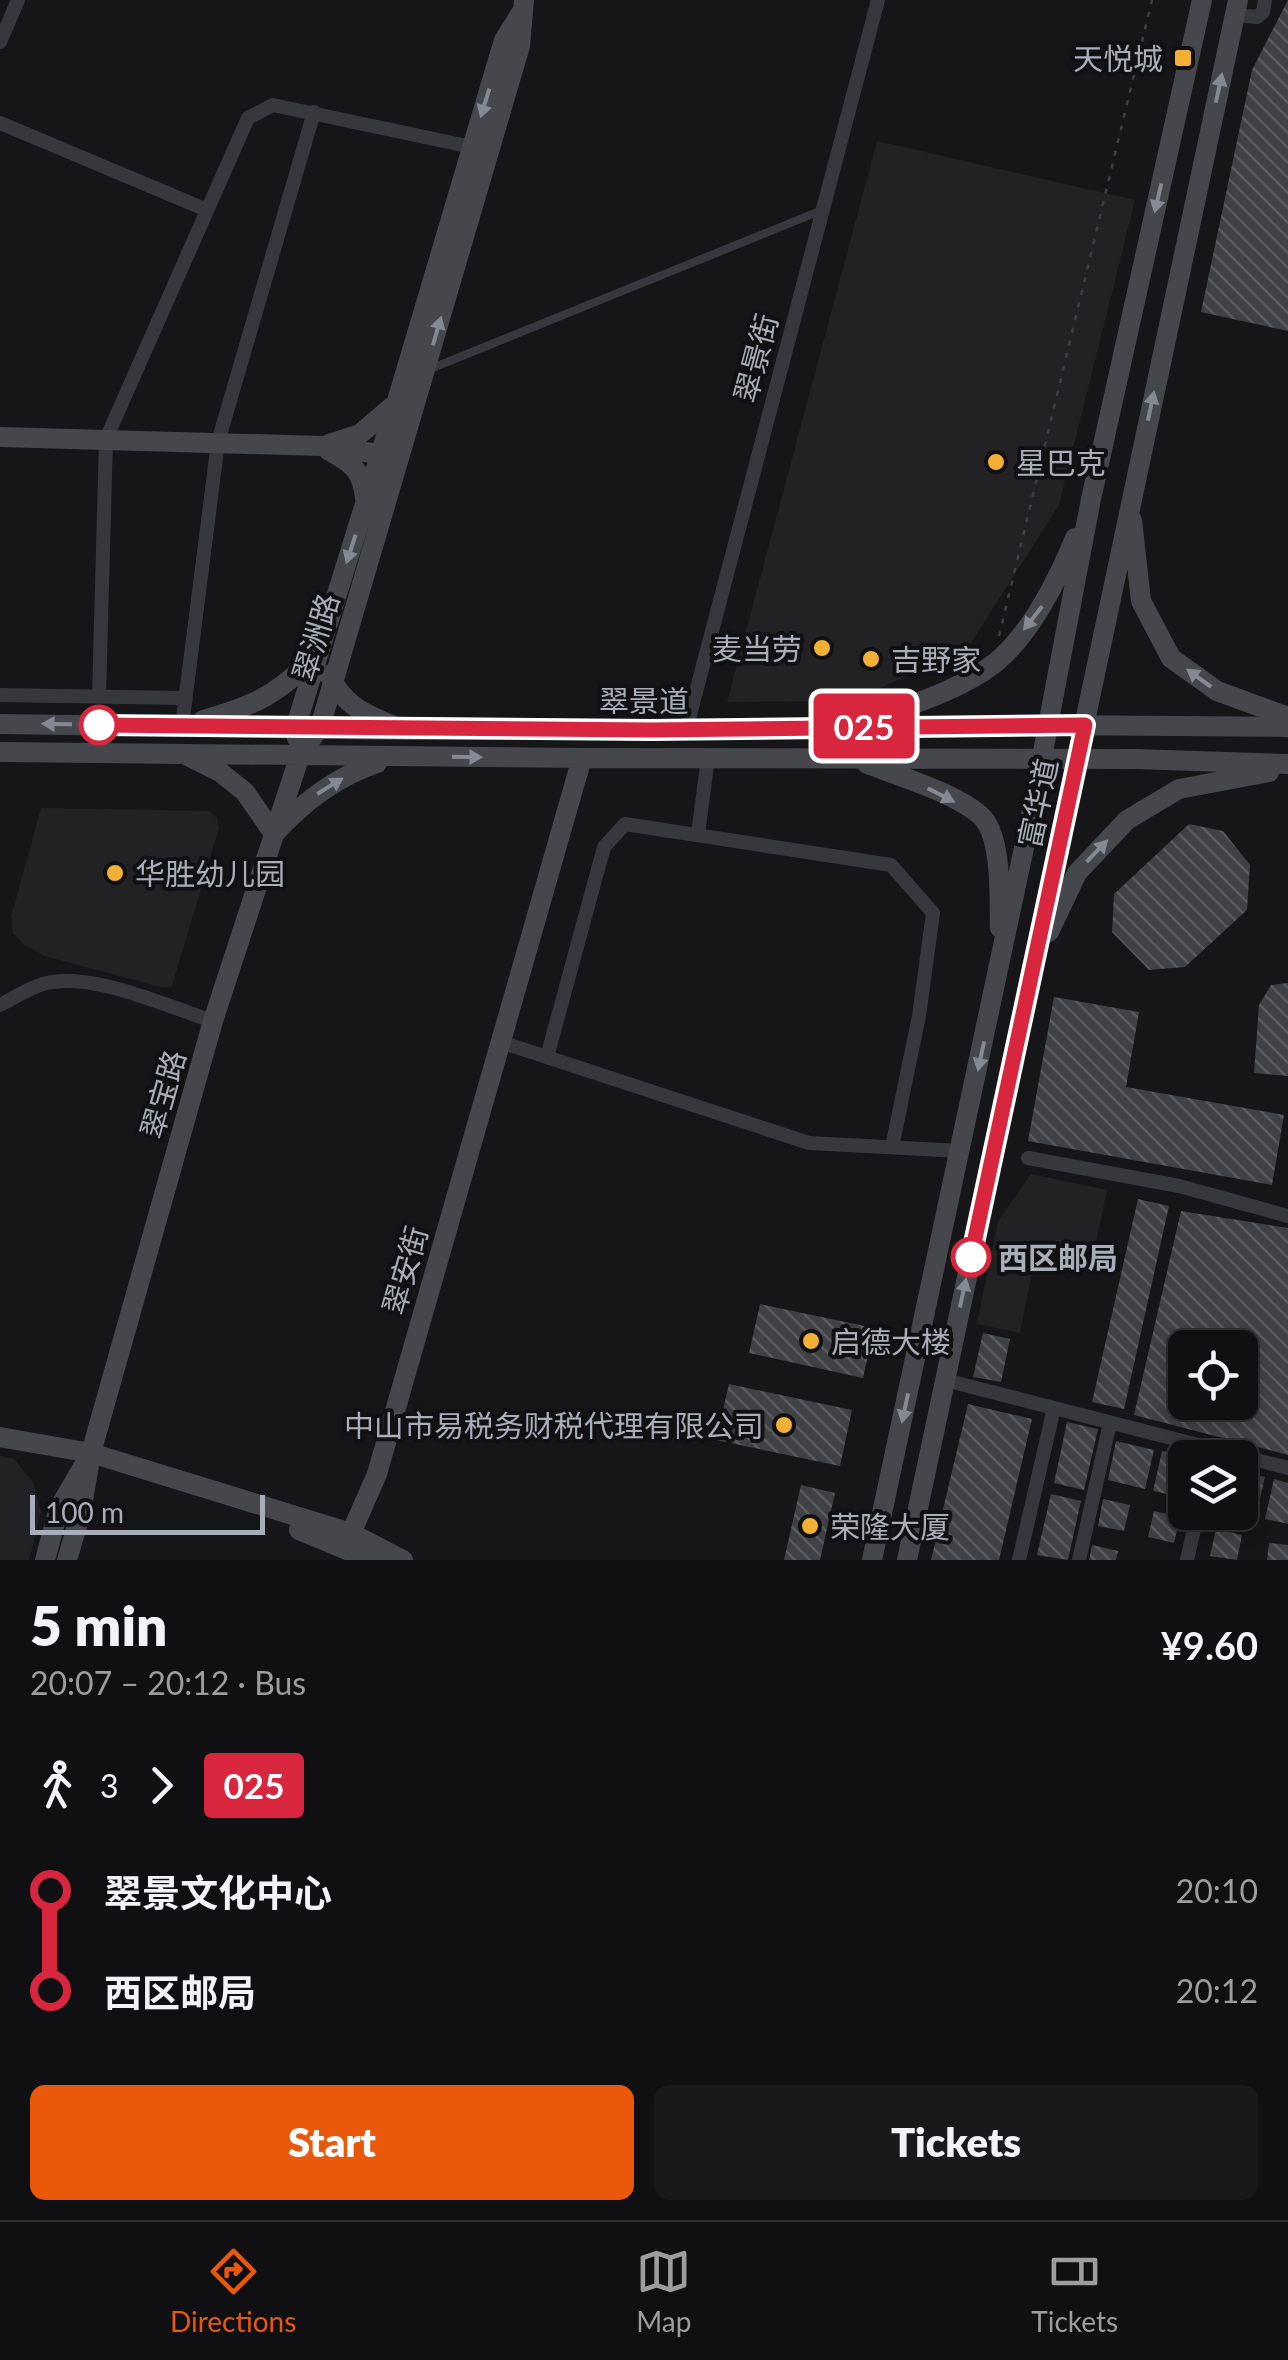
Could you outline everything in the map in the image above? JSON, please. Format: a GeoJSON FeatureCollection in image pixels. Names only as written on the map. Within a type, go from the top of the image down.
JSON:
{"type":"FeatureCollection","features":[{"type":"Feature","properties":{"kind":"main road","name":"富华道"},"geometry":{"type":"LineString","coordinates":[[872,1560],[1001,960],[1091,499],[1202,0]]}},
{"type":"Feature","properties":{"kind":"main road","name":"翠洲路"},"geometry":{"type":"LineString","coordinates":[[300,755],[320,727],[333,684],[391,456],[397,401],[504,40],[522,7]]}},
{"type":"Feature","properties":{"kind":"main road","name":"翠洲路"},"geometry":{"type":"LineString","coordinates":[[300,755],[295,728],[366,504],[391,456],[426,371],[520,46],[522,7]]}},
{"type":"Feature","properties":{"kind":"main road","name":"富华道"},"geometry":{"type":"LineString","coordinates":[[907,1560],[1237,7]]}},
{"type":"Feature","properties":{"kind":"main road"},"geometry":{"type":"LineString","coordinates":[[322,446],[360,434],[397,401]]}},
{"type":"Feature","properties":{"kind":"main road"},"geometry":{"type":"LineString","coordinates":[[0,437],[322,446],[391,456]]}},
{"type":"Feature","properties":{"kind":"main road"},"geometry":{"type":"LineString","coordinates":[[322,446],[350,462],[363,479],[366,504]]}},
{"type":"Feature","properties":{"kind":"main road"},"geometry":{"type":"LineString","coordinates":[[854,726],[949,689],[996,662],[1042,608],[1091,499]]}},
{"type":"Feature","properties":{"kind":"main road"},"geometry":{"type":"LineString","coordinates":[[1130,501],[1141,600],[1171,658],[1216,691],[1288,717]]}},
{"type":"Feature","properties":{"kind":"main road"},"geometry":{"type":"LineString","coordinates":[[182,726],[265,699],[318,654],[342,698],[364,714],[404,730]]}},
{"type":"Feature","properties":{"kind":"main road","name":"翠景道"},"geometry":{"type":"LineString","coordinates":[[0,724],[404,730],[1047,724],[1288,727]]}},
{"type":"Feature","properties":{"kind":"main road","name":"翠景道"},"geometry":{"type":"LineString","coordinates":[[0,752],[851,758],[1288,766]]}},
{"type":"Feature","properties":{"kind":"main road"},"geometry":{"type":"LineString","coordinates":[[182,753],[220,772],[245,792],[274,834],[301,804],[354,770],[398,756]]}},
{"type":"Feature","properties":{"kind":"main road","name":"翠宝路"},"geometry":{"type":"LineString","coordinates":[[67,1560],[92,1453],[213,1021],[300,755]]}},
{"type":"Feature","properties":{"kind":"main road","name":"翠安街"},"geometry":{"type":"LineString","coordinates":[[348,1540],[377,1474],[582,758]]}},
{"type":"Feature","properties":{"kind":"main road"},"geometry":{"type":"LineString","coordinates":[[851,758],[930,788],[982,816],[997,853],[1001,960]]}},
{"type":"Feature","properties":{"kind":"main road"},"geometry":{"type":"LineString","coordinates":[[1033,966],[1077,873],[1127,820],[1179,788],[1288,766]]}},
{"type":"Feature","properties":{"kind":"main road"},"geometry":{"type":"LineString","coordinates":[[0,1437],[92,1453],[403,1560]]}},
{"type":"Feature","properties":{"kind":"main road","name":"翠宝路"},"geometry":{"type":"LineString","coordinates":[[45,1560],[58,1508],[92,1453]]}},
{"type":"Feature","properties":{"kind":"main road"},"geometry":{"type":"LineString","coordinates":[[348,1540],[371,1560]]}},
{"type":"Feature","properties":{"kind":"street"},"geometry":{"type":"LineString","coordinates":[[0,42],[18,0]]}},
{"type":"Feature","properties":{"kind":"street","name":"翠景街"},"geometry":{"type":"LineString","coordinates":[[686,730],[878,0]]}},
{"type":"Feature","properties":{"kind":"street"},"geometry":{"type":"LineString","coordinates":[[1237,7],[1257,17],[1266,0]]}},
{"type":"Feature","properties":{"kind":"street"},"geometry":{"type":"LineString","coordinates":[[98,696],[106,439],[248,118],[272,105],[472,148]]}},
{"type":"Feature","properties":{"kind":"street"},"geometry":{"type":"LineString","coordinates":[[182,726],[218,442],[314,112]]}},
{"type":"Feature","properties":{"kind":"street"},"geometry":{"type":"LineString","coordinates":[[0,123],[206,210]]}},
{"type":"Feature","properties":{"kind":"street"},"geometry":{"type":"LineString","coordinates":[[0,695],[186,698]]}},
{"type":"Feature","properties":{"kind":"street"},"geometry":{"type":"LineString","coordinates":[[698,834],[708,758]]}},
{"type":"Feature","properties":{"kind":"street"},"geometry":{"type":"LineString","coordinates":[[547,1057],[604,847],[626,824],[891,865],[933,914],[919,1016],[892,1147]]}},
{"type":"Feature","properties":{"kind":"street"},"geometry":{"type":"LineString","coordinates":[[0,1004],[42,984],[71,980],[213,1021]]}},
{"type":"Feature","properties":{"kind":"street"},"geometry":{"type":"LineString","coordinates":[[501,1042],[809,1143],[961,1150]]}},
{"type":"Feature","properties":{"kind":"street"},"geometry":{"type":"LineString","coordinates":[[1028,1158],[1179,1186],[1288,1216]]}},
{"type":"Feature","properties":{"kind":"street"},"geometry":{"type":"LineString","coordinates":[[945,1380],[1288,1468]]}},
{"type":"Feature","properties":{"kind":"street"},"geometry":{"type":"LineString","coordinates":[[1018,1560],[1054,1408]]}},
{"type":"Feature","properties":{"kind":"street"},"geometry":{"type":"LineString","coordinates":[[1079,1560],[1110,1422]]}},
{"type":"Feature","properties":{"kind":"street"},"geometry":{"type":"LineString","coordinates":[[1187,1560],[1193,1530]]}},
{"type":"Feature","properties":{"kind":"lane"},"geometry":{"type":"LineString","coordinates":[[426,371],[822,210]]}},
{"type":"Feature","properties":{"kind":"path"},"geometry":{"type":"LineString","coordinates":[[996,662],[1000,624],[1152,0]]}},
{"type":"Feature","properties":{"kind":"shaded area"},"geometry":{"type":"Polygon","coordinates":[[[877,141],[1135,200],[1059,505],[967,649],[851,701],[727,702],[877,141]]]}},
{"type":"Feature","properties":{"kind":"shaded area","name":"华胜幼儿园"},"geometry":{"type":"Polygon","coordinates":[[[41,808],[209,811],[217,818],[219,828],[172,986],[164,988],[45,956],[23,944],[13,933],[11,917],[41,808]]]}},
{"type":"Feature","properties":{"kind":"shaded area"},"geometry":{"type":"Polygon","coordinates":[[[1031,1174],[1107,1190],[1093,1259],[1037,1248],[1020,1333],[977,1324],[998,1221],[1031,1174]]]}},
{"type":"Feature","properties":{"kind":"shaded area"},"geometry":{"type":"Polygon","coordinates":[[[0,1456],[14,1459],[33,1482],[41,1511],[29,1560],[0,1560],[0,1456]]]}},
{"type":"Feature","properties":{"kind":"building"},"geometry":{"type":"Polygon","coordinates":[[[1288,0],[1288,331],[1201,312],[1252,70],[1288,0]]]}},
{"type":"Feature","properties":{"kind":"building"},"geometry":{"type":"Polygon","coordinates":[[[1189,824],[1223,831],[1250,865],[1247,910],[1185,967],[1149,970],[1112,932],[1114,894],[1189,824]]]}},
{"type":"Feature","properties":{"kind":"building"},"geometry":{"type":"Polygon","coordinates":[[[1288,983],[1288,1076],[1254,1073],[1259,1005],[1271,985],[1288,983]]]}},
{"type":"Feature","properties":{"kind":"building"},"geometry":{"type":"Polygon","coordinates":[[[1054,997],[1139,1012],[1126,1087],[1284,1115],[1272,1185],[1028,1141],[1054,997]]]}},
{"type":"Feature","properties":{"kind":"building"},"geometry":{"type":"Polygon","coordinates":[[[1138,1199],[1169,1206],[1124,1409],[1092,1402],[1138,1199]]]}},
{"type":"Feature","properties":{"kind":"building"},"geometry":{"type":"Polygon","coordinates":[[[1181,1211],[1288,1228],[1288,1455],[1258,1447],[1258,1440],[1230,1440],[1134,1415],[1181,1211]]]}},
{"type":"Feature","properties":{"kind":"building","name":"启德大楼"},"geometry":{"type":"Polygon","coordinates":[[[760,1304],[874,1328],[863,1378],[749,1353],[760,1304]]]}},
{"type":"Feature","properties":{"kind":"building"},"geometry":{"type":"Polygon","coordinates":[[[983,1333],[1010,1339],[1001,1382],[973,1377],[983,1333]]]}},
{"type":"Feature","properties":{"kind":"building","name":"中山市易税务财税代理有限公司"},"geometry":{"type":"Polygon","coordinates":[[[729,1384],[852,1410],[840,1466],[716,1440],[729,1384]]]}},
{"type":"Feature","properties":{"kind":"building"},"geometry":{"type":"Polygon","coordinates":[[[968,1404],[1032,1419],[999,1560],[931,1560],[968,1404]]]}},
{"type":"Feature","properties":{"kind":"building"},"geometry":{"type":"Polygon","coordinates":[[[1067,1422],[1098,1429],[1084,1490],[1054,1483],[1067,1422]]]}},
{"type":"Feature","properties":{"kind":"building"},"geometry":{"type":"Polygon","coordinates":[[[1116,1441],[1154,1450],[1145,1489],[1108,1480],[1116,1441]]]}},
{"type":"Feature","properties":{"kind":"building"},"geometry":{"type":"Polygon","coordinates":[[[1162,1451],[1168,1452],[1168,1494],[1153,1491],[1162,1451]]]}},
{"type":"Feature","properties":{"kind":"building"},"geometry":{"type":"Polygon","coordinates":[[[1258,1475],[1265,1477],[1258,1507],[1258,1475]]]}},
{"type":"Feature","properties":{"kind":"building"},"geometry":{"type":"Polygon","coordinates":[[[1274,1479],[1288,1483],[1288,1524],[1265,1519],[1274,1479]]]}},
{"type":"Feature","properties":{"kind":"building","name":"荣隆大厦"},"geometry":{"type":"Polygon","coordinates":[[[801,1485],[835,1493],[820,1560],[784,1560],[801,1485]]]}},
{"type":"Feature","properties":{"kind":"building"},"geometry":{"type":"Polygon","coordinates":[[[1051,1494],[1081,1501],[1068,1560],[1037,1555],[1051,1494]]]}},
{"type":"Feature","properties":{"kind":"building"},"geometry":{"type":"Polygon","coordinates":[[[1103,1499],[1130,1505],[1124,1531],[1098,1526],[1103,1499]]]}},
{"type":"Feature","properties":{"kind":"building"},"geometry":{"type":"Polygon","coordinates":[[[1154,1511],[1168,1514],[1168,1530],[1177,1530],[1174,1543],[1148,1537],[1154,1511]]]}},
{"type":"Feature","properties":{"kind":"building"},"geometry":{"type":"Polygon","coordinates":[[[1216,1530],[1242,1535],[1237,1560],[1210,1556],[1216,1530]]]}},
{"type":"Feature","properties":{"kind":"building"},"geometry":{"type":"Polygon","coordinates":[[[1269,1543],[1288,1545],[1288,1560],[1267,1560],[1269,1543]]]}},
{"type":"Feature","properties":{"kind":"building"},"geometry":{"type":"Polygon","coordinates":[[[1092,1545],[1118,1551],[1116,1560],[1089,1560],[1092,1545]]]}},
{"type":"Feature","properties":{"kind":"bus line","name":"025"},"geometry":{"type":"LineString","coordinates":[[99,725],[651,730],[1085,725],[971,1257]]}},
{"type":"Feature","properties":{"kind":"place","name":"天悦城"},"geometry":{"type":"Point","coordinates":[1183,58]}},
{"type":"Feature","properties":{"kind":"place","name":"星巴克"},"geometry":{"type":"Point","coordinates":[996,462]}},
{"type":"Feature","properties":{"kind":"place","name":"麦当劳"},"geometry":{"type":"Point","coordinates":[822,648]}},
{"type":"Feature","properties":{"kind":"place","name":"吉野家"},"geometry":{"type":"Point","coordinates":[871,659]}},
{"type":"Feature","properties":{"kind":"place","name":"华胜幼儿园"},"geometry":{"type":"Point","coordinates":[115,873]}},
{"type":"Feature","properties":{"kind":"place","name":"西区邮局"},"geometry":{"type":"Point","coordinates":[971,1257]}},
{"type":"Feature","properties":{"kind":"place","name":"启德大楼"},"geometry":{"type":"Point","coordinates":[811,1341]}},
{"type":"Feature","properties":{"kind":"place","name":"中山市易税务财税代理有限公司"},"geometry":{"type":"Point","coordinates":[784,1425]}},
{"type":"Feature","properties":{"kind":"place","name":"荣隆大厦"},"geometry":{"type":"Point","coordinates":[810,1526]}}]}
